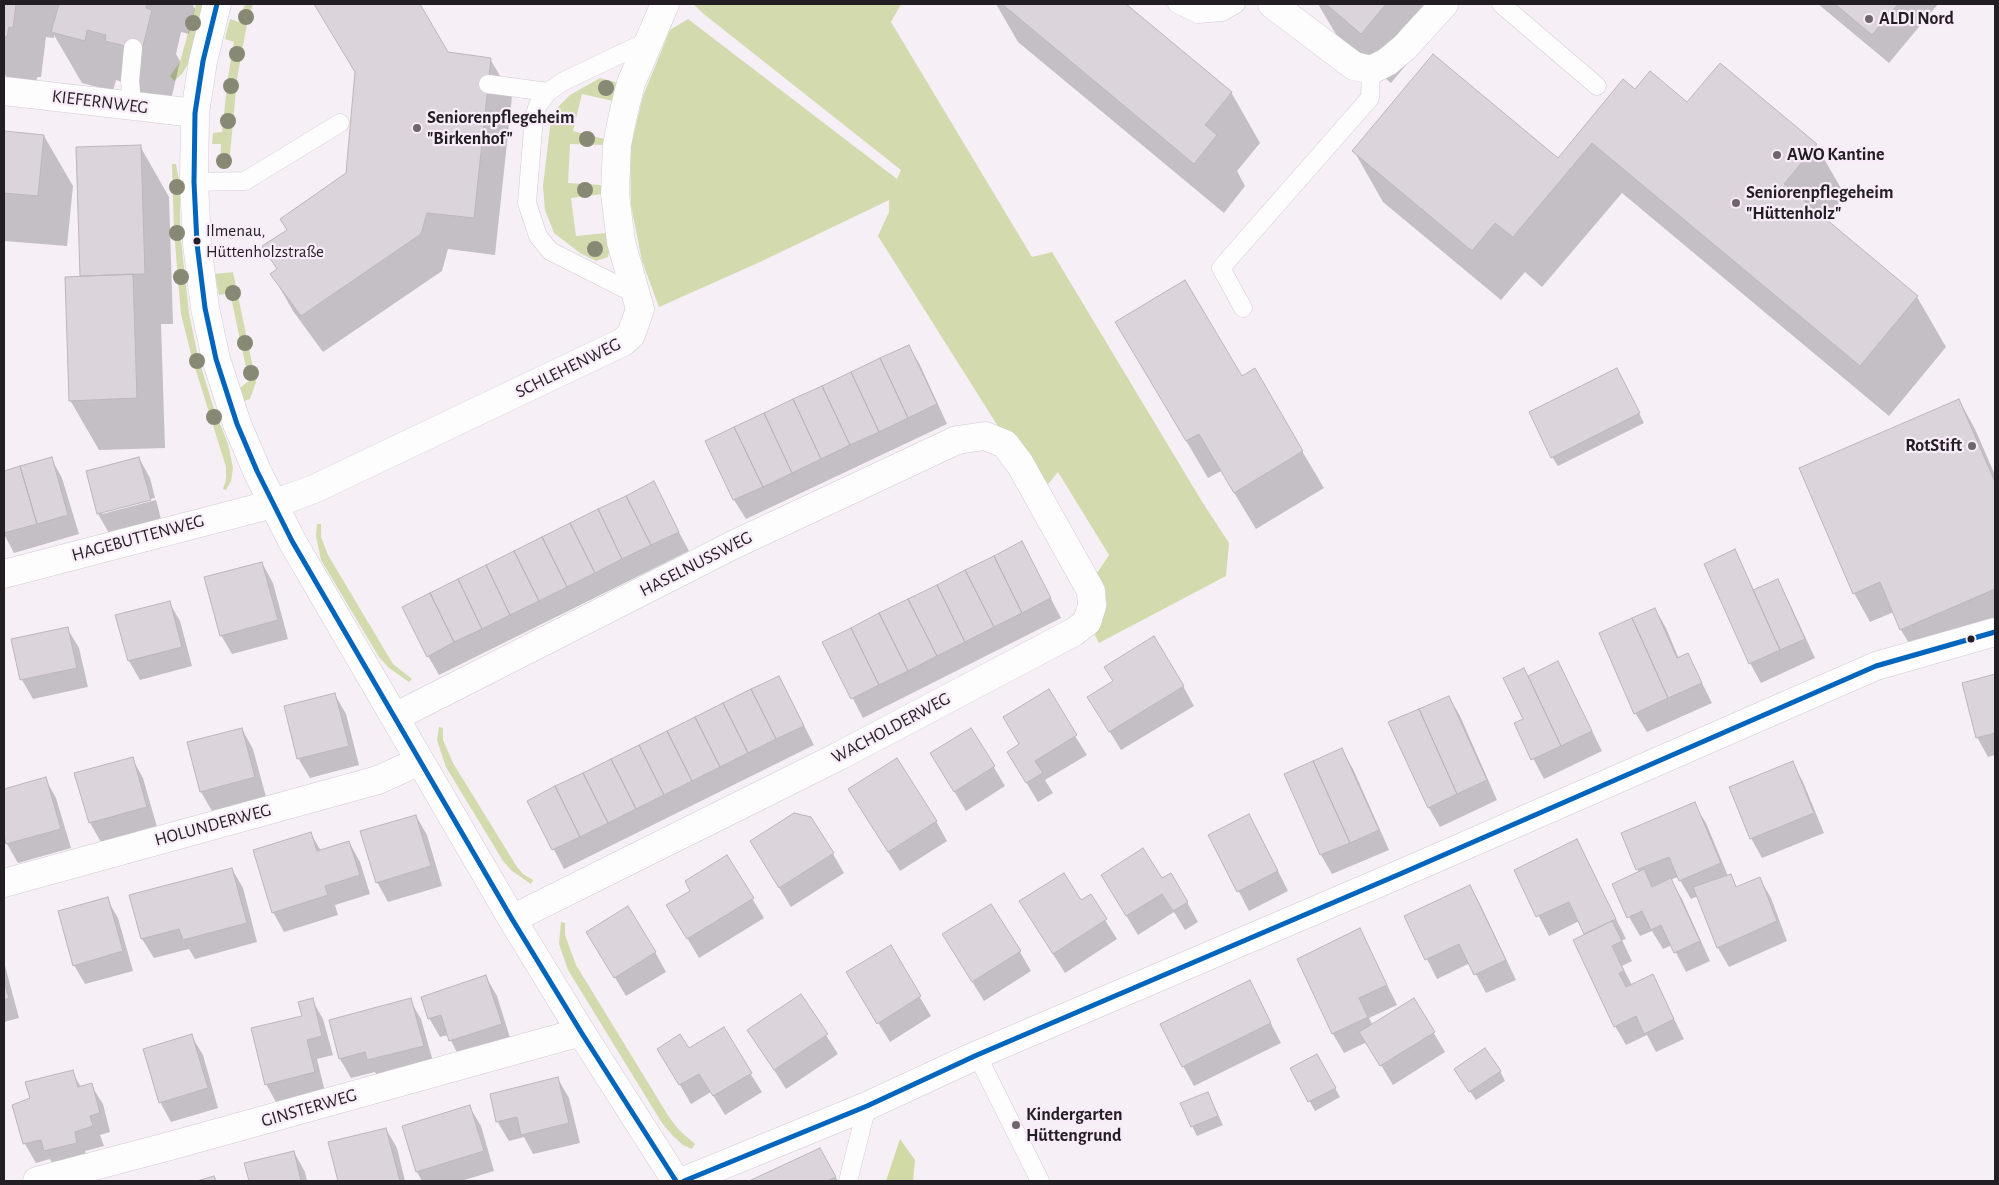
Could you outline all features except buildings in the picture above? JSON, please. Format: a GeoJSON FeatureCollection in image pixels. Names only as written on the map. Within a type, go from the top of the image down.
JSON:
{"type":"FeatureCollection","features":[{"type":"Feature","properties":{"kind":"street"},"geometry":{"type":"LineString","coordinates":[[217,4],[203,61],[196,113],[194,182],[197,244],[204,299],[216,359],[237,424],[292,541],[394,717],[512,919],[676,1181]]}},
{"type":"Feature","properties":{"kind":"street","name":"SCHLEHENWEG"},"geometry":{"type":"LineString","coordinates":[[273,504],[314,489],[354,471],[623,342],[631,335],[640,309],[621,242],[615,194],[617,145],[632,83],[665,4]]}},
{"type":"Feature","properties":{"kind":"street"},"geometry":{"type":"LineString","coordinates":[[1272,4],[1354,66],[1371,70],[1387,62],[1405,48],[1444,4]]}},
{"type":"Feature","properties":{"kind":"street","name":"KIEFERNWEG"},"geometry":{"type":"LineString","coordinates":[[4,91],[196,113]]}},
{"type":"Feature","properties":{"kind":"street","name":"HASELNUSSWEG"},"geometry":{"type":"LineString","coordinates":[[394,717],[733,545],[957,440],[985,436],[1005,444]]}},
{"type":"Feature","properties":{"kind":"street","name":"WACHOLDERWEG"},"geometry":{"type":"LineString","coordinates":[[512,919],[840,756],[1074,632],[1087,622],[1092,606],[1091,591],[1020,464],[1005,444]]}},
{"type":"Feature","properties":{"kind":"street","name":"HAGEBUTTENWEG"},"geometry":{"type":"LineString","coordinates":[[4,574],[273,504]]}},
{"type":"Feature","properties":{"kind":"street"},"geometry":{"type":"LineString","coordinates":[[684,1181],[867,1106],[977,1056],[1876,666],[1995,632]]}},
{"type":"Feature","properties":{"kind":"street","name":"HOLUNDERWEG"},"geometry":{"type":"LineString","coordinates":[[4,883],[378,780],[420,761]]}},
{"type":"Feature","properties":{"kind":"street","name":"GINSTERWEG"},"geometry":{"type":"LineString","coordinates":[[37,1181],[581,1032]]}},
{"type":"Feature","properties":{"kind":"lane"},"geometry":{"type":"LineString","coordinates":[[1177,4],[1198,14],[1222,12],[1236,4]]}},
{"type":"Feature","properties":{"kind":"lane"},"geometry":{"type":"LineString","coordinates":[[1501,4],[1597,86]]}},
{"type":"Feature","properties":{"kind":"lane"},"geometry":{"type":"LineString","coordinates":[[637,295],[550,251],[538,236],[527,203],[534,117],[538,104],[548,92],[564,81],[648,41]]}},
{"type":"Feature","properties":{"kind":"lane"},"geometry":{"type":"LineString","coordinates":[[132,105],[130,81],[133,48]]}},
{"type":"Feature","properties":{"kind":"lane"},"geometry":{"type":"LineString","coordinates":[[1242,308],[1220,268],[1370,98],[1371,70]]}},
{"type":"Feature","properties":{"kind":"lane"},"geometry":{"type":"LineString","coordinates":[[488,84],[548,92]]}},
{"type":"Feature","properties":{"kind":"lane"},"geometry":{"type":"LineString","coordinates":[[194,182],[245,181],[340,123]]}},
{"type":"Feature","properties":{"kind":"lane"},"geometry":{"type":"LineString","coordinates":[[977,1056],[1040,1181]]}},
{"type":"Feature","properties":{"kind":"lane"},"geometry":{"type":"LineString","coordinates":[[848,1181],[867,1106]]}},
{"type":"Feature","properties":{"kind":"green space"},"geometry":{"type":"Polygon","coordinates":[[[196,4],[204,4],[188,64],[182,74],[174,81],[170,76],[180,62],[196,4]]]}},
{"type":"Feature","properties":{"kind":"green space"},"geometry":{"type":"Polygon","coordinates":[[[245,4],[253,4],[247,24],[237,79],[229,165],[220,165],[221,144],[212,144],[213,133],[222,132],[234,42],[225,39],[230,19],[239,22],[245,4]]]}},
{"type":"Feature","properties":{"kind":"green space"},"geometry":{"type":"Polygon","coordinates":[[[693,4],[901,4],[891,22],[1032,257],[1052,252],[1201,500],[1229,543],[1226,576],[1099,643],[1095,635],[1107,605],[1105,594],[1095,576],[1109,555],[1058,472],[1045,488],[1006,439],[878,236],[889,212],[889,200],[760,262],[659,307],[642,261],[631,205],[630,150],[643,96],[670,30],[688,19],[897,179],[901,170],[693,4]]]}},
{"type":"Feature","properties":{"kind":"green space"},"geometry":{"type":"Polygon","coordinates":[[[600,78],[615,82],[618,87],[613,101],[582,94],[573,131],[604,139],[603,145],[570,144],[568,183],[601,185],[602,194],[571,198],[576,236],[606,233],[608,257],[596,261],[580,253],[554,233],[545,210],[543,186],[551,119],[559,106],[570,95],[600,78]]]}},
{"type":"Feature","properties":{"kind":"green space"},"geometry":{"type":"Polygon","coordinates":[[[172,164],[176,164],[180,186],[180,231],[189,313],[198,357],[213,406],[228,444],[233,468],[231,481],[226,490],[223,489],[226,480],[226,467],[192,358],[181,314],[174,231],[172,164]]]}},
{"type":"Feature","properties":{"kind":"green space"},"geometry":{"type":"Polygon","coordinates":[[[233,272],[256,382],[250,399],[244,401],[240,388],[249,381],[230,293],[219,295],[215,274],[233,272]]]}},
{"type":"Feature","properties":{"kind":"green space"},"geometry":{"type":"Polygon","coordinates":[[[317,524],[321,524],[321,537],[328,555],[393,664],[412,679],[409,682],[389,668],[379,657],[321,560],[316,536],[317,524]]]}},
{"type":"Feature","properties":{"kind":"green space"},"geometry":{"type":"Polygon","coordinates":[[[439,727],[443,728],[443,740],[453,763],[517,867],[523,874],[533,880],[531,884],[512,871],[503,861],[446,767],[437,740],[439,727]]]}},
{"type":"Feature","properties":{"kind":"green space"},"geometry":{"type":"Polygon","coordinates":[[[561,922],[565,923],[565,935],[576,965],[669,1117],[679,1130],[695,1144],[692,1149],[683,1145],[662,1123],[568,970],[559,944],[561,922]]]}},
{"type":"Feature","properties":{"kind":"green space"},"geometry":{"type":"Polygon","coordinates":[[[900,1139],[915,1160],[913,1181],[886,1181],[900,1139]]]}},
{"type":"Feature","properties":{"kind":"transit line"},"geometry":{"type":"LineString","coordinates":[[217,4],[203,61],[195,113],[194,182],[197,244],[205,308],[216,359],[237,424],[257,471],[292,541],[512,919],[676,1181]]}},
{"type":"Feature","properties":{"kind":"transit line"},"geometry":{"type":"LineString","coordinates":[[684,1181],[867,1106],[977,1055],[1400,874],[1876,666],[1995,632]]}},
{"type":"Feature","properties":{"kind":"place","name":"ALDI Nord"},"geometry":{"type":"Point","coordinates":[1869,19]}},
{"type":"Feature","properties":{"kind":"place","name":"Seniorenpflegeheim \"Birkenhof\""},"geometry":{"type":"Point","coordinates":[417,128]}},
{"type":"Feature","properties":{"kind":"place","name":"AWO Kantine"},"geometry":{"type":"Point","coordinates":[1777,155]}},
{"type":"Feature","properties":{"kind":"place","name":"Seniorenpflegeheim \"Hüttenholz\""},"geometry":{"type":"Point","coordinates":[1736,203]}},
{"type":"Feature","properties":{"kind":"place","name":"Ilmenau, Hüttenholzstraße"},"geometry":{"type":"Point","coordinates":[197,241]}},
{"type":"Feature","properties":{"kind":"place","name":"RotStift"},"geometry":{"type":"Point","coordinates":[1972,446]}},
{"type":"Feature","properties":{"kind":"place","name":"Kindergarten Hüttengrund"},"geometry":{"type":"Point","coordinates":[1016,1125]}}]}
